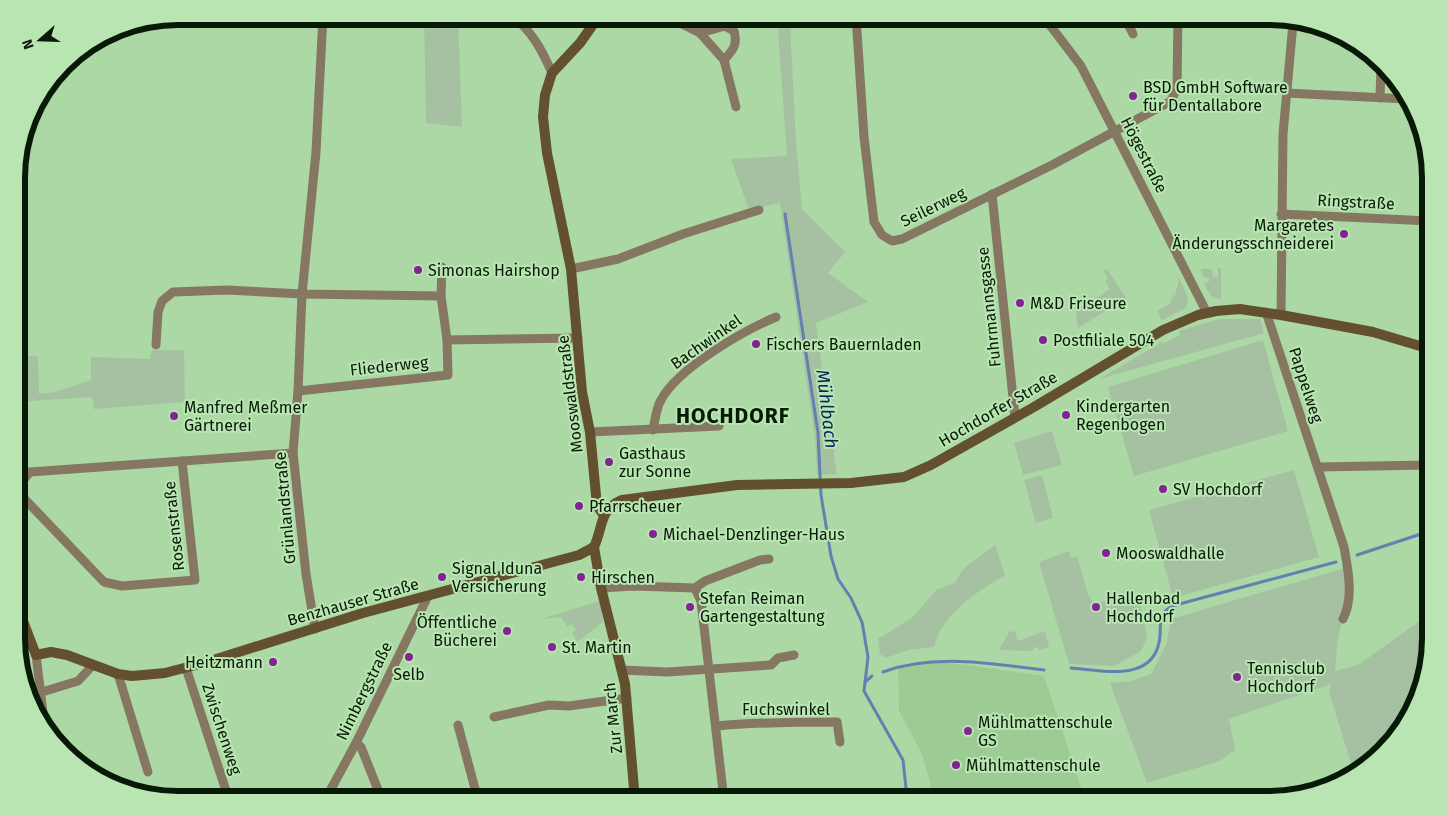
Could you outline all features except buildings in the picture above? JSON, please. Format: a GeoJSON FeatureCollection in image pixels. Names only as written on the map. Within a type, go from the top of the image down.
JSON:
{"type":"FeatureCollection","features":[{"type":"Feature","properties":{"kind":"street","name":"Grünlandstraße"},"geometry":{"type":"LineString","coordinates":[[315,629],[306,574],[292,453],[298,391],[302,294],[316,152],[323,25]]}},
{"type":"Feature","properties":{"kind":"street"},"geometry":{"type":"LineString","coordinates":[[522,25],[538,44],[552,73]]}},
{"type":"Feature","properties":{"kind":"street","name":"Mooswaldstraße"},"geometry":{"type":"LineString","coordinates":[[593,25],[580,43],[552,73],[545,95],[542,116],[547,153],[571,268],[582,392],[590,432],[597,506],[603,514]]}},
{"type":"Feature","properties":{"kind":"street"},"geometry":{"type":"LineString","coordinates":[[685,25],[700,32],[724,60],[736,107]]}},
{"type":"Feature","properties":{"kind":"street","name":"Seilerweg"},"geometry":{"type":"LineString","coordinates":[[857,25],[864,138],[875,226],[882,235],[892,241],[902,239],[1167,104],[1175,96],[1178,25]]}},
{"type":"Feature","properties":{"kind":"street","name":"Högestraße"},"geometry":{"type":"LineString","coordinates":[[1050,25],[1080,66],[1207,313]]}},
{"type":"Feature","properties":{"kind":"street"},"geometry":{"type":"LineString","coordinates":[[1128,25],[1133,34]]}},
{"type":"Feature","properties":{"kind":"street"},"geometry":{"type":"LineString","coordinates":[[700,32],[725,26],[734,31],[736,39],[734,49],[724,60]]}},
{"type":"Feature","properties":{"kind":"street"},"geometry":{"type":"LineString","coordinates":[[1281,315],[1281,214],[1286,93],[1292,27]]}},
{"type":"Feature","properties":{"kind":"street"},"geometry":{"type":"LineString","coordinates":[[1380,98],[1381,74]]}},
{"type":"Feature","properties":{"kind":"street"},"geometry":{"type":"LineString","coordinates":[[1286,93],[1399,99]]}},
{"type":"Feature","properties":{"kind":"street","name":"Fuhrmannsgasse"},"geometry":{"type":"LineString","coordinates":[[992,194],[1015,417]]}},
{"type":"Feature","properties":{"kind":"street"},"geometry":{"type":"LineString","coordinates":[[571,268],[618,259],[691,231],[759,210]]}},
{"type":"Feature","properties":{"kind":"street","name":"Ringstraße"},"geometry":{"type":"LineString","coordinates":[[1281,214],[1422,221]]}},
{"type":"Feature","properties":{"kind":"street","name":"Fliederweg"},"geometry":{"type":"LineString","coordinates":[[298,391],[448,375],[447,340],[441,296],[442,267]]}},
{"type":"Feature","properties":{"kind":"street"},"geometry":{"type":"LineString","coordinates":[[156,345],[158,312],[162,301],[173,292],[227,290],[302,294],[441,296]]}},
{"type":"Feature","properties":{"kind":"street","name":"Hochdorfer Straße"},"geometry":{"type":"LineString","coordinates":[[603,514],[614,503],[622,500],[737,485],[881,481],[904,477],[931,465],[1163,330],[1207,313],[1240,310],[1266,312],[1373,332],[1422,347]]}},
{"type":"Feature","properties":{"kind":"street","name":"Pappelweg"},"geometry":{"type":"LineString","coordinates":[[1266,312],[1344,547],[1348,567],[1349,608],[1343,619]]}},
{"type":"Feature","properties":{"kind":"street","name":"Bachwinkel"},"geometry":{"type":"LineString","coordinates":[[653,430],[660,400],[676,380],[709,355],[753,326],[776,317]]}},
{"type":"Feature","properties":{"kind":"street","name":"Fliederweg"},"geometry":{"type":"LineString","coordinates":[[447,340],[578,338]]}},
{"type":"Feature","properties":{"kind":"street"},"geometry":{"type":"LineString","coordinates":[[590,432],[719,426]]}},
{"type":"Feature","properties":{"kind":"street","name":"Rosenstraße"},"geometry":{"type":"LineString","coordinates":[[25,478],[30,472],[292,453]]}},
{"type":"Feature","properties":{"kind":"street","name":"Rosenstraße"},"geometry":{"type":"LineString","coordinates":[[25,499],[104,582],[122,586],[195,580],[182,461]]}},
{"type":"Feature","properties":{"kind":"street"},"geometry":{"type":"LineString","coordinates":[[1318,467],[1422,465]]}},
{"type":"Feature","properties":{"kind":"street"},"geometry":{"type":"LineString","coordinates":[[594,547],[603,514]]}},
{"type":"Feature","properties":{"kind":"street","name":"Benzhauser Straße"},"geometry":{"type":"LineString","coordinates":[[36,655],[51,652],[67,654],[118,674],[146,675],[186,668],[428,596],[579,555],[594,547]]}},
{"type":"Feature","properties":{"kind":"street","name":"Zur March"},"geometry":{"type":"LineString","coordinates":[[594,547],[601,588],[622,670],[627,698],[633,791]]}},
{"type":"Feature","properties":{"kind":"street"},"geometry":{"type":"LineString","coordinates":[[601,588],[634,586],[695,588],[705,581],[760,560],[768,560]]}},
{"type":"Feature","properties":{"kind":"street"},"geometry":{"type":"LineString","coordinates":[[695,588],[701,601],[723,791]]}},
{"type":"Feature","properties":{"kind":"street","name":"Nimbergstraße"},"geometry":{"type":"LineString","coordinates":[[330,791],[356,744],[428,596]]}},
{"type":"Feature","properties":{"kind":"street"},"geometry":{"type":"LineString","coordinates":[[25,626],[36,655],[43,709]]}},
{"type":"Feature","properties":{"kind":"street"},"geometry":{"type":"LineString","coordinates":[[622,670],[667,672],[771,665],[778,658],[794,655]]}},
{"type":"Feature","properties":{"kind":"street"},"geometry":{"type":"LineString","coordinates":[[42,692],[78,680],[93,665]]}},
{"type":"Feature","properties":{"kind":"street","name":"Zwischenweg"},"geometry":{"type":"LineString","coordinates":[[186,668],[226,791]]}},
{"type":"Feature","properties":{"kind":"street"},"geometry":{"type":"LineString","coordinates":[[118,674],[148,772]]}},
{"type":"Feature","properties":{"kind":"street"},"geometry":{"type":"LineString","coordinates":[[494,717],[549,705],[569,706],[627,698]]}},
{"type":"Feature","properties":{"kind":"street","name":"Fuchswinkel"},"geometry":{"type":"LineString","coordinates":[[716,726],[749,723],[769,725],[784,722],[837,722],[840,742]]}},
{"type":"Feature","properties":{"kind":"street"},"geometry":{"type":"LineString","coordinates":[[458,725],[476,791]]}},
{"type":"Feature","properties":{"kind":"street"},"geometry":{"type":"LineString","coordinates":[[356,744],[361,747],[378,791]]}},
{"type":"Feature","properties":{"kind":"shaded area"},"geometry":{"type":"Polygon","coordinates":[[[424,25],[458,25],[462,127],[426,123],[424,25]]]}},
{"type":"Feature","properties":{"kind":"shaded area"},"geometry":{"type":"Polygon","coordinates":[[[778,25],[790,25],[796,142],[802,209],[845,252],[828,273],[868,302],[816,323],[837,474],[817,475],[815,438],[780,203],[749,210],[731,159],[787,156],[778,25]]]}},
{"type":"Feature","properties":{"kind":"shaded area"},"geometry":{"type":"Polygon","coordinates":[[[1218,268],[1221,268],[1221,299],[1214,298],[1210,294],[1204,282],[1209,282],[1209,278],[1205,278],[1200,269],[1212,269],[1213,277],[1218,277],[1218,268]]]}},
{"type":"Feature","properties":{"kind":"shaded area"},"geometry":{"type":"Polygon","coordinates":[[[1107,269],[1126,298],[1078,328],[1076,308],[1083,303],[1085,306],[1110,289],[1105,281],[1108,279],[1103,271],[1107,269]]]}},
{"type":"Feature","properties":{"kind":"shaded area"},"geometry":{"type":"Polygon","coordinates":[[[1179,278],[1188,297],[1186,308],[1162,320],[1157,311],[1170,304],[1173,295],[1175,296],[1179,278]]]}},
{"type":"Feature","properties":{"kind":"shaded area"},"geometry":{"type":"Polygon","coordinates":[[[1219,319],[1260,319],[1264,333],[1099,379],[1162,342],[1163,344],[1180,335],[1179,331],[1219,319]]]}},
{"type":"Feature","properties":{"kind":"shaded area"},"geometry":{"type":"Polygon","coordinates":[[[1263,340],[1288,431],[1134,476],[1108,387],[1263,340]]]}},
{"type":"Feature","properties":{"kind":"shaded area"},"geometry":{"type":"Polygon","coordinates":[[[152,350],[184,350],[185,402],[94,409],[92,397],[25,402],[25,356],[38,356],[39,394],[55,392],[91,380],[91,357],[150,359],[152,350]]]}},
{"type":"Feature","properties":{"kind":"shaded area"},"geometry":{"type":"Polygon","coordinates":[[[1052,431],[1062,465],[1023,475],[1014,443],[1052,431]]]}},
{"type":"Feature","properties":{"kind":"shaded area"},"geometry":{"type":"Polygon","coordinates":[[[1294,470],[1319,557],[1173,598],[1149,510],[1294,470]]]}},
{"type":"Feature","properties":{"kind":"shaded area"},"geometry":{"type":"Polygon","coordinates":[[[1042,475],[1053,518],[1036,523],[1024,480],[1042,475]]]}},
{"type":"Feature","properties":{"kind":"shaded area"},"geometry":{"type":"Polygon","coordinates":[[[995,545],[1005,575],[972,597],[953,613],[945,623],[934,647],[908,650],[886,658],[880,654],[878,639],[912,618],[936,590],[955,583],[964,568],[995,545]]]}},
{"type":"Feature","properties":{"kind":"shaded area","name":"Hallenbad Hochdorf"},"geometry":{"type":"Polygon","coordinates":[[[1069,551],[1071,558],[1077,556],[1088,594],[1094,604],[1116,598],[1136,597],[1142,611],[1147,639],[1141,651],[1114,666],[1069,664],[1039,562],[1069,551]]]}},
{"type":"Feature","properties":{"kind":"shaded area","name":"Tennisclub Hochdorf"},"geometry":{"type":"Polygon","coordinates":[[[1348,567],[1335,671],[1358,665],[1422,620],[1421,658],[1410,696],[1396,723],[1370,753],[1352,766],[1329,692],[1331,684],[1229,719],[1235,750],[1220,761],[1147,783],[1110,683],[1131,681],[1151,674],[1167,643],[1171,619],[1348,567]]]}},
{"type":"Feature","properties":{"kind":"shaded area"},"geometry":{"type":"Polygon","coordinates":[[[600,601],[603,622],[577,642],[572,633],[576,630],[572,624],[567,626],[561,617],[541,619],[600,601]]]}},
{"type":"Feature","properties":{"kind":"shaded area"},"geometry":{"type":"Polygon","coordinates":[[[1015,631],[1018,641],[1045,631],[1049,647],[1038,651],[1038,647],[1033,648],[1033,651],[999,650],[1009,632],[1015,631]]]}},
{"type":"Feature","properties":{"kind":"shaded area","name":"Mühlmattenschule GS"},"geometry":{"type":"Polygon","coordinates":[[[923,663],[952,663],[1044,676],[1082,791],[930,791],[922,754],[899,711],[898,668],[923,663]]]}},
{"type":"Feature","properties":{"kind":"waterway","name":"Mühlbach"},"geometry":{"type":"LineString","coordinates":[[785,214],[818,433],[821,495],[831,556],[838,579],[851,598],[862,622],[868,657],[864,691],[903,760],[907,791]]}},
{"type":"Feature","properties":{"kind":"waterway"},"geometry":{"type":"LineString","coordinates":[[1357,555],[1422,534]]}},
{"type":"Feature","properties":{"kind":"waterway"},"geometry":{"type":"LineString","coordinates":[[1071,668],[1113,672],[1139,668],[1149,661],[1156,651],[1162,615],[1172,606],[1336,562]]}},
{"type":"Feature","properties":{"kind":"waterway"},"geometry":{"type":"LineString","coordinates":[[883,672],[902,666],[943,661],[984,663],[1044,670]]}},
{"type":"Feature","properties":{"kind":"waterway","name":"Mühlbach"},"geometry":{"type":"LineString","coordinates":[[865,682],[872,676]]}},
{"type":"Feature","properties":{"kind":"place","name":"BSD GmbH Software für Dentallabore"},"geometry":{"type":"Point","coordinates":[1133,96]}},
{"type":"Feature","properties":{"kind":"place","name":"Margaretes Änderungsschneiderei"},"geometry":{"type":"Point","coordinates":[1344,234]}},
{"type":"Feature","properties":{"kind":"place","name":"Simonas Hairshop"},"geometry":{"type":"Point","coordinates":[418,270]}},
{"type":"Feature","properties":{"kind":"place","name":"M&D Friseure"},"geometry":{"type":"Point","coordinates":[1020,303]}},
{"type":"Feature","properties":{"kind":"place","name":"Postfiliale 504"},"geometry":{"type":"Point","coordinates":[1043,340]}},
{"type":"Feature","properties":{"kind":"place","name":"Fischers Bauernladen"},"geometry":{"type":"Point","coordinates":[756,344]}},
{"type":"Feature","properties":{"kind":"place","name":"Kindergarten Regenbogen"},"geometry":{"type":"Point","coordinates":[1066,415]}},
{"type":"Feature","properties":{"kind":"place","name":"Manfred Meßmer Gärtnerei"},"geometry":{"type":"Point","coordinates":[174,416]}},
{"type":"Feature","properties":{"kind":"place","name":"Gasthaus zur Sonne"},"geometry":{"type":"Point","coordinates":[609,462]}},
{"type":"Feature","properties":{"kind":"place","name":"SV Hochdorf"},"geometry":{"type":"Point","coordinates":[1163,489]}},
{"type":"Feature","properties":{"kind":"place","name":"Pfarrscheuer"},"geometry":{"type":"Point","coordinates":[579,506]}},
{"type":"Feature","properties":{"kind":"place","name":"Michael-Denzlinger-Haus"},"geometry":{"type":"Point","coordinates":[653,534]}},
{"type":"Feature","properties":{"kind":"place","name":"Mooswaldhalle"},"geometry":{"type":"Point","coordinates":[1106,553]}},
{"type":"Feature","properties":{"kind":"place","name":"Signal Iduna Versicherung"},"geometry":{"type":"Point","coordinates":[442,577]}},
{"type":"Feature","properties":{"kind":"place","name":"Hirschen"},"geometry":{"type":"Point","coordinates":[581,577]}},
{"type":"Feature","properties":{"kind":"place","name":"Stefan Reiman Gartengestaltung"},"geometry":{"type":"Point","coordinates":[690,607]}},
{"type":"Feature","properties":{"kind":"place","name":"Hallenbad Hochdorf"},"geometry":{"type":"Point","coordinates":[1096,607]}},
{"type":"Feature","properties":{"kind":"place","name":"Öffentliche Bücherei"},"geometry":{"type":"Point","coordinates":[507,631]}},
{"type":"Feature","properties":{"kind":"place","name":"St. Martin"},"geometry":{"type":"Point","coordinates":[552,647]}},
{"type":"Feature","properties":{"kind":"place","name":"Selb"},"geometry":{"type":"Point","coordinates":[409,657]}},
{"type":"Feature","properties":{"kind":"place","name":"Heitzmann"},"geometry":{"type":"Point","coordinates":[273,662]}},
{"type":"Feature","properties":{"kind":"place","name":"Tennisclub Hochdorf"},"geometry":{"type":"Point","coordinates":[1237,677]}},
{"type":"Feature","properties":{"kind":"place","name":"Mühlmattenschule GS"},"geometry":{"type":"Point","coordinates":[968,731]}},
{"type":"Feature","properties":{"kind":"place","name":"Mühlmattenschule"},"geometry":{"type":"Point","coordinates":[956,765]}},
{"type":"Feature","properties":{"kind":"district","name":"HOCHDORF"},"geometry":{"type":"Point","coordinates":[733,416]}}]}
